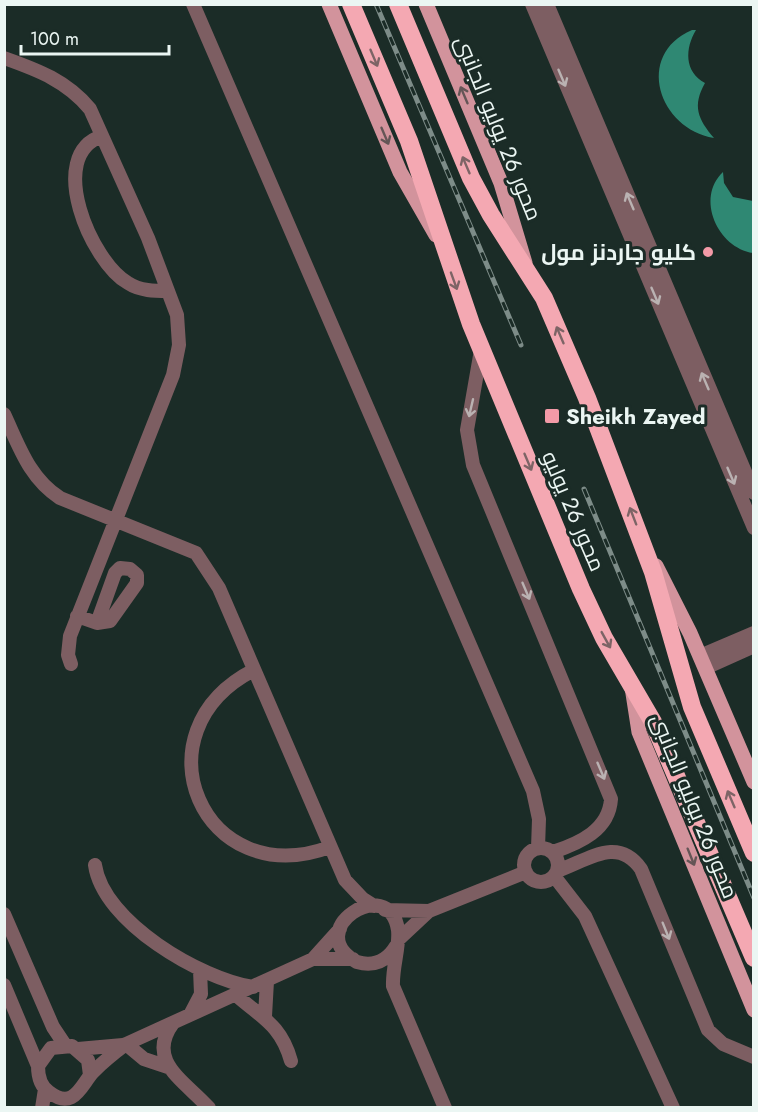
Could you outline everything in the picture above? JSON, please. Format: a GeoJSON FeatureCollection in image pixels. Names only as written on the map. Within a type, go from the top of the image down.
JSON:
{"type":"FeatureCollection","features":[{"type":"Feature","properties":{"kind":"highway","name":"محور 26 يوليو"},"geometry":{"type":"LineString","coordinates":[[351,4],[409,141],[441,243],[481,350],[581,589],[604,638],[660,735],[753,958]]}},
{"type":"Feature","properties":{"kind":"highway"},"geometry":{"type":"LineString","coordinates":[[398,4],[471,178],[496,224],[526,268],[558,330],[644,545],[688,698],[753,853]]}},
{"type":"Feature","properties":{"kind":"main road"},"geometry":{"type":"LineString","coordinates":[[329,4],[400,172],[441,243]]}},
{"type":"Feature","properties":{"kind":"main road","name":"محور 26 يوليو الجانبى"},"geometry":{"type":"LineString","coordinates":[[426,4],[501,183],[526,268]]}},
{"type":"Feature","properties":{"kind":"main road"},"geometry":{"type":"LineString","coordinates":[[644,545],[676,603],[753,782]]}},
{"type":"Feature","properties":{"kind":"main road","name":"محور 26 يوليو الجانبى"},"geometry":{"type":"LineString","coordinates":[[632,684],[633,704],[639,732],[753,1010]]}},
{"type":"Feature","properties":{"kind":"street"},"geometry":{"type":"LineString","coordinates":[[193,4],[533,791],[539,819],[538,848]]}},
{"type":"Feature","properties":{"kind":"street"},"geometry":{"type":"LineString","coordinates":[[532,4],[560,53],[675,328],[753,528]]}},
{"type":"Feature","properties":{"kind":"street"},"geometry":{"type":"LineString","coordinates":[[547,4],[560,53]]}},
{"type":"Feature","properties":{"kind":"street"},"geometry":{"type":"LineString","coordinates":[[4,58],[55,78],[68,86],[90,109],[177,315],[177,360],[77,616],[68,645],[71,664]]}},
{"type":"Feature","properties":{"kind":"street"},"geometry":{"type":"LineString","coordinates":[[102,136],[91,140],[81,150],[75,170],[76,192],[88,230],[108,264],[123,280],[142,289],[168,291]]}},
{"type":"Feature","properties":{"kind":"street"},"geometry":{"type":"LineString","coordinates":[[675,328],[753,493]]}},
{"type":"Feature","properties":{"kind":"street"},"geometry":{"type":"LineString","coordinates":[[481,350],[467,430],[473,465],[611,799],[607,815],[597,830],[568,847],[553,852],[538,848]]}},
{"type":"Feature","properties":{"kind":"street"},"geometry":{"type":"LineString","coordinates":[[4,414],[32,472],[47,490],[60,498],[180,545],[202,559],[219,588],[345,880],[358,895],[380,908],[396,923],[397,943],[393,986],[445,1107]]}},
{"type":"Feature","properties":{"kind":"street"},"geometry":{"type":"LineString","coordinates":[[77,616],[97,623]]}},
{"type":"Feature","properties":{"kind":"street"},"geometry":{"type":"LineString","coordinates":[[702,662],[753,633]]}},
{"type":"Feature","properties":{"kind":"street"},"geometry":{"type":"LineString","coordinates":[[702,662],[753,646]]}},
{"type":"Feature","properties":{"kind":"street"},"geometry":{"type":"LineString","coordinates":[[254,670],[236,679],[220,692],[207,708],[197,727],[192,747],[191,767],[198,796],[216,825],[231,839],[249,850],[269,856],[290,857],[310,855],[330,847]]}},
{"type":"Feature","properties":{"kind":"street"},"geometry":{"type":"LineString","coordinates":[[538,848],[526,857],[526,872],[532,879],[542,882],[556,873],[610,851],[631,857],[644,876],[708,1030],[723,1044],[753,1057]]}},
{"type":"Feature","properties":{"kind":"street"},"geometry":{"type":"LineString","coordinates":[[553,852],[558,861],[556,873],[585,916],[673,1107]]}},
{"type":"Feature","properties":{"kind":"street"},"geometry":{"type":"LineString","coordinates":[[95,865],[102,889],[113,903],[154,940],[200,970],[226,981],[253,987]]}},
{"type":"Feature","properties":{"kind":"street"},"geometry":{"type":"LineString","coordinates":[[313,959],[378,963],[386,959],[397,943],[429,911],[526,872]]}},
{"type":"Feature","properties":{"kind":"street"},"geometry":{"type":"LineString","coordinates":[[345,880],[348,902],[343,923],[342,946],[358,961],[393,986]]}},
{"type":"Feature","properties":{"kind":"street"},"geometry":{"type":"LineString","coordinates":[[62,1107],[84,1088],[90,1076],[126,1044],[313,959],[358,907],[429,911]]}},
{"type":"Feature","properties":{"kind":"street"},"geometry":{"type":"LineString","coordinates":[[4,914],[53,1027],[88,1060],[90,1076]]}},
{"type":"Feature","properties":{"kind":"street"},"geometry":{"type":"LineString","coordinates":[[189,1016],[201,994],[200,970]]}},
{"type":"Feature","properties":{"kind":"street"},"geometry":{"type":"LineString","coordinates":[[265,1016],[267,981]]}},
{"type":"Feature","properties":{"kind":"street"},"geometry":{"type":"LineString","coordinates":[[4,985],[38,1066],[40,1082],[45,1089],[58,1096],[72,1096]]}},
{"type":"Feature","properties":{"kind":"street"},"geometry":{"type":"LineString","coordinates":[[236,995],[265,1016],[282,1036],[291,1061]]}},
{"type":"Feature","properties":{"kind":"street"},"geometry":{"type":"LineString","coordinates":[[168,1066],[163,1044],[166,1032],[173,1023]]}},
{"type":"Feature","properties":{"kind":"street"},"geometry":{"type":"LineString","coordinates":[[38,1066],[46,1053],[72,1047],[126,1044],[144,1059],[168,1066],[209,1107]]}},
{"type":"Feature","properties":{"kind":"street"},"geometry":{"type":"LineString","coordinates":[[42,1107],[45,1089]]}},
{"type":"Feature","properties":{"kind":"shaded area"},"geometry":{"type":"Polygon","coordinates":[[[696,30],[690,44],[688,59],[693,73],[705,83],[698,106],[704,125],[714,138],[695,132],[679,121],[668,106],[661,90],[659,73],[663,56],[674,41],[696,30]]]}},
{"type":"Feature","properties":{"kind":"shaded area"},"geometry":{"type":"Polygon","coordinates":[[[723,172],[724,183],[733,197],[753,201],[753,253],[730,242],[714,220],[711,195],[715,183],[723,172]]]}},
{"type":"Feature","properties":{"kind":"railway"},"geometry":{"type":"LineString","coordinates":[[376,4],[521,345]]}},
{"type":"Feature","properties":{"kind":"railway"},"geometry":{"type":"LineString","coordinates":[[584,489],[754,898]]}},
{"type":"Feature","properties":{"kind":"place","name":"كليو جاردنز مول"},"geometry":{"type":"Point","coordinates":[708,252]}},
{"type":"Feature","properties":{"kind":"place","name":"Sheikh Zayed"},"geometry":{"type":"Point","coordinates":[552,416]}}]}
